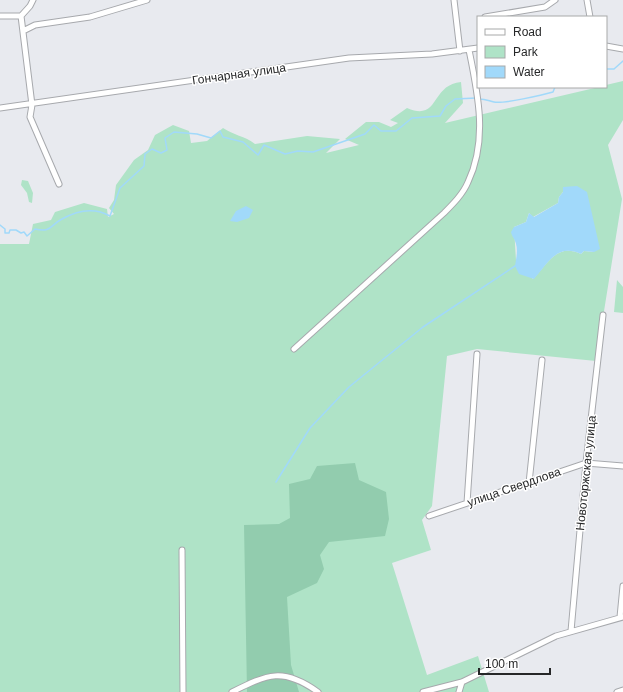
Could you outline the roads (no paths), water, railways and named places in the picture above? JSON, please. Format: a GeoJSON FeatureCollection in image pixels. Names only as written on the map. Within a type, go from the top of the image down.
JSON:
{"type":"FeatureCollection","features":[{"type":"Feature","properties":{"kind":"street"},"geometry":{"type":"LineString","coordinates":[[0,16],[21,16],[33,0]]}},
{"type":"Feature","properties":{"kind":"street"},"geometry":{"type":"LineString","coordinates":[[23,31],[35,25],[90,17],[147,0]]}},
{"type":"Feature","properties":{"kind":"street"},"geometry":{"type":"LineString","coordinates":[[454,0],[460,51]]}},
{"type":"Feature","properties":{"kind":"street"},"geometry":{"type":"LineString","coordinates":[[491,16],[545,7],[555,0]]}},
{"type":"Feature","properties":{"kind":"street"},"geometry":{"type":"LineString","coordinates":[[587,0],[590,16]]}},
{"type":"Feature","properties":{"kind":"street"},"geometry":{"type":"LineString","coordinates":[[21,16],[32,105],[30,117],[59,184]]}},
{"type":"Feature","properties":{"kind":"street"},"geometry":{"type":"LineString","coordinates":[[607,46],[623,49]]}},
{"type":"Feature","properties":{"kind":"street","name":"Гончарная улица"},"geometry":{"type":"LineString","coordinates":[[0,108],[32,105],[349,58],[460,51],[477,48]]}},
{"type":"Feature","properties":{"kind":"street"},"geometry":{"type":"LineString","coordinates":[[294,349],[457,199],[468,182],[477,152],[480,115],[479,98],[469,50]]}},
{"type":"Feature","properties":{"kind":"street","name":"Новоторжская улица"},"geometry":{"type":"LineString","coordinates":[[572,631],[586,463],[603,315]]}},
{"type":"Feature","properties":{"kind":"street"},"geometry":{"type":"LineString","coordinates":[[467,503],[476,354]]}},
{"type":"Feature","properties":{"kind":"street"},"geometry":{"type":"LineString","coordinates":[[528,483],[542,360]]}},
{"type":"Feature","properties":{"kind":"street","name":"улица Свердлова"},"geometry":{"type":"LineString","coordinates":[[429,516],[586,463],[623,466]]}},
{"type":"Feature","properties":{"kind":"street"},"geometry":{"type":"LineString","coordinates":[[182,550],[183,692]]}},
{"type":"Feature","properties":{"kind":"street"},"geometry":{"type":"LineString","coordinates":[[423,692],[462,682],[556,636],[622,617],[623,586]]}},
{"type":"Feature","properties":{"kind":"street"},"geometry":{"type":"LineString","coordinates":[[232,692],[260,679],[283,675],[304,682],[318,692]]}},
{"type":"Feature","properties":{"kind":"street"},"geometry":{"type":"LineString","coordinates":[[459,692],[462,682]]}},
{"type":"Feature","properties":{"kind":"street"},"geometry":{"type":"LineString","coordinates":[[617,692],[623,690]]}},
{"type":"Feature","properties":{"kind":"water"},"geometry":{"type":"Polygon","coordinates":[[[577,186],[587,192],[600,249],[594,252],[584,251],[581,254],[573,251],[559,253],[549,261],[534,279],[519,274],[515,266],[517,246],[511,232],[514,227],[526,222],[529,213],[534,217],[558,203],[559,197],[563,192],[563,187],[577,186]]]}},
{"type":"Feature","properties":{"kind":"water"},"geometry":{"type":"Polygon","coordinates":[[[246,206],[253,210],[249,218],[237,222],[230,221],[236,211],[246,206]]]}},
{"type":"Feature","properties":{"kind":"waterway"},"geometry":{"type":"LineString","coordinates":[[607,69],[614,69],[623,61]]}},
{"type":"Feature","properties":{"kind":"waterway"},"geometry":{"type":"LineString","coordinates":[[479,99],[494,102],[514,101],[553,92],[555,88]]}},
{"type":"Feature","properties":{"kind":"waterway"},"geometry":{"type":"LineString","coordinates":[[0,225],[5,229],[5,233],[9,233],[10,230],[16,230],[21,233],[24,232],[27,236],[35,229],[48,229],[58,221],[74,213],[98,211],[110,216],[120,188],[144,166],[145,154],[152,149],[161,153],[167,150],[165,138],[174,132],[197,134],[211,138],[220,131],[223,137],[243,142],[258,155],[264,145],[285,154],[298,151],[313,152],[365,134],[374,125],[381,131],[396,131],[412,118],[440,116],[446,106],[455,99],[476,98]]}},
{"type":"Feature","properties":{"kind":"waterway"},"geometry":{"type":"LineString","coordinates":[[276,482],[310,428],[349,387],[423,327],[515,266]]}}]}
